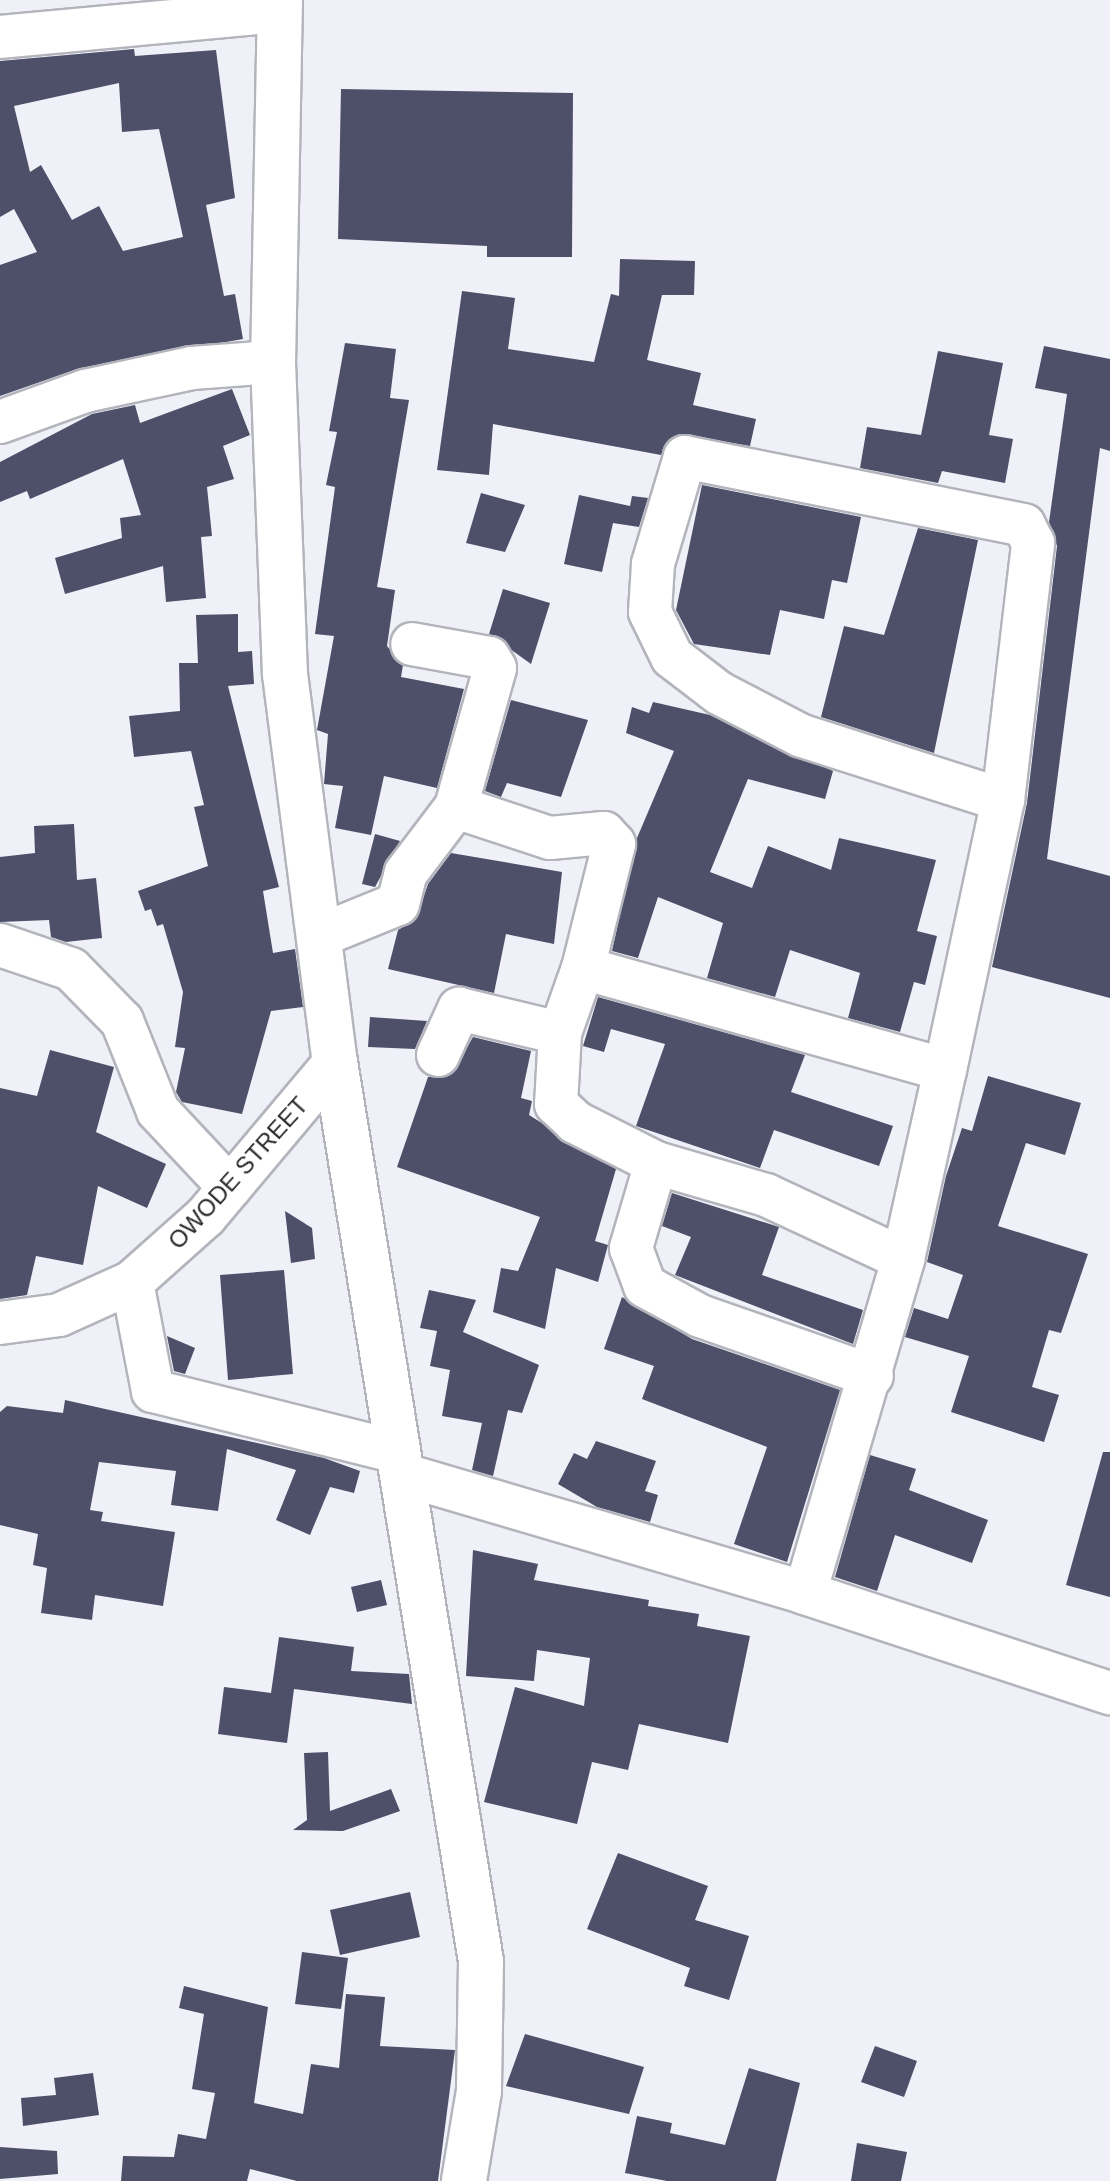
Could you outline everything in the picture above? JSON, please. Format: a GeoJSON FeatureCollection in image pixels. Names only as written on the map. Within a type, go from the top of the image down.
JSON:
{"type":"FeatureCollection","features":[{"type":"Feature","properties":{"kind":"main road"},"geometry":{"type":"LineString","coordinates":[[280,6],[273,362],[285,674],[335,1062],[481,1961],[479,2091],[464,2181]]}},
{"type":"Feature","properties":{"kind":"street"},"geometry":{"type":"LineString","coordinates":[[0,37],[280,6]]}},
{"type":"Feature","properties":{"kind":"street"},"geometry":{"type":"LineString","coordinates":[[0,422],[85,391],[192,368],[273,362]]}},
{"type":"Feature","properties":{"kind":"street"},"geometry":{"type":"LineString","coordinates":[[805,1593],[872,1376],[903,1259],[945,1070],[1003,800],[1033,543],[1024,525],[685,457],[651,596],[650,612],[672,657],[719,693],[802,736],[1003,800]]}},
{"type":"Feature","properties":{"kind":"street"},"geometry":{"type":"LineString","coordinates":[[319,936],[398,904],[406,873],[456,807],[495,668],[489,658],[412,644]]}},
{"type":"Feature","properties":{"kind":"street"},"geometry":{"type":"LineString","coordinates":[[456,807],[550,838],[604,833],[614,844],[583,968],[560,1033],[556,1104],[575,1122],[656,1163],[766,1195],[903,1259]]}},
{"type":"Feature","properties":{"kind":"street"},"geometry":{"type":"LineString","coordinates":[[0,945],[71,969],[122,1021],[158,1111],[230,1188]]}},
{"type":"Feature","properties":{"kind":"street"},"geometry":{"type":"LineString","coordinates":[[583,968],[945,1070]]}},
{"type":"Feature","properties":{"kind":"street"},"geometry":{"type":"LineString","coordinates":[[438,1055],[459,1009],[560,1033]]}},
{"type":"Feature","properties":{"kind":"street","name":"OWODE STREET"},"geometry":{"type":"LineString","coordinates":[[0,1323],[59,1315],[132,1282],[230,1188],[335,1062]]}},
{"type":"Feature","properties":{"kind":"street"},"geometry":{"type":"LineString","coordinates":[[656,1163],[631,1248],[645,1286],[700,1316],[872,1376]]}},
{"type":"Feature","properties":{"kind":"street"},"geometry":{"type":"LineString","coordinates":[[132,1282],[153,1391],[401,1463],[1110,1693]]}},
{"type":"Feature","properties":{"kind":"building"},"geometry":{"type":"Polygon","coordinates":[[[134,49],[135,56],[216,50],[235,198],[206,205],[224,296],[235,294],[243,339],[80,368],[0,396],[0,265],[37,252],[14,209],[0,217],[0,61],[134,49]],[[119,83],[14,106],[30,172],[41,165],[72,220],[99,206],[123,251],[183,237],[159,129],[122,132],[119,83]]]}},
{"type":"Feature","properties":{"kind":"building"},"geometry":{"type":"Polygon","coordinates":[[[341,89],[573,93],[572,257],[487,257],[487,246],[338,239],[341,89]]]}},
{"type":"Feature","properties":{"kind":"building"},"geometry":{"type":"Polygon","coordinates":[[[620,259],[695,261],[694,295],[662,295],[647,360],[701,373],[693,405],[756,419],[750,446],[679,434],[661,455],[493,424],[489,475],[437,470],[462,291],[515,298],[508,349],[594,362],[611,294],[619,296],[620,259]]]}},
{"type":"Feature","properties":{"kind":"building"},"geometry":{"type":"Polygon","coordinates":[[[345,343],[396,349],[390,398],[409,400],[377,587],[395,590],[387,646],[403,665],[401,677],[464,689],[437,788],[384,776],[371,835],[335,828],[343,786],[324,784],[328,734],[317,730],[334,636],[315,634],[335,487],[326,485],[337,432],[329,431],[345,343]]]}},
{"type":"Feature","properties":{"kind":"building"},"geometry":{"type":"Polygon","coordinates":[[[1044,346],[1110,359],[1110,451],[1100,448],[1047,859],[1110,876],[1110,998],[992,967],[1027,803],[1057,546],[1049,522],[1067,394],[1035,388],[1044,346]]]}},
{"type":"Feature","properties":{"kind":"building"},"geometry":{"type":"Polygon","coordinates":[[[938,351],[1003,363],[989,435],[1013,439],[1005,483],[942,471],[938,483],[860,468],[867,427],[921,435],[938,351]]]}},
{"type":"Feature","properties":{"kind":"building"},"geometry":{"type":"Polygon","coordinates":[[[232,389],[250,435],[223,446],[234,479],[207,487],[212,536],[201,537],[206,598],[166,602],[163,566],[65,594],[55,558],[122,538],[120,518],[141,515],[123,459],[30,499],[27,491],[0,502],[0,462],[92,414],[135,405],[140,423],[232,389]]]}},
{"type":"Feature","properties":{"kind":"building"},"geometry":{"type":"Polygon","coordinates":[[[702,485],[861,517],[847,583],[832,580],[824,619],[780,610],[770,655],[694,644],[676,610],[702,485]]]}},
{"type":"Feature","properties":{"kind":"building"},"geometry":{"type":"Polygon","coordinates":[[[481,493],[525,505],[505,552],[466,543],[481,493]]]}},
{"type":"Feature","properties":{"kind":"building"},"geometry":{"type":"Polygon","coordinates":[[[579,495],[630,506],[632,496],[648,498],[639,527],[613,523],[602,572],[564,564],[579,495]]]}},
{"type":"Feature","properties":{"kind":"building"},"geometry":{"type":"Polygon","coordinates":[[[918,528],[978,540],[934,753],[821,717],[844,626],[884,635],[918,528]]]}},
{"type":"Feature","properties":{"kind":"building"},"geometry":{"type":"Polygon","coordinates":[[[503,589],[550,603],[531,664],[489,634],[503,589]]]}},
{"type":"Feature","properties":{"kind":"building"},"geometry":{"type":"Polygon","coordinates":[[[238,614],[238,652],[252,651],[254,684],[228,686],[279,887],[263,891],[273,953],[295,949],[303,1007],[271,1011],[242,1114],[182,1102],[176,1092],[185,1048],[175,1047],[183,992],[163,924],[157,926],[151,909],[145,911],[138,891],[208,866],[194,807],[204,805],[191,751],[134,757],[129,716],[180,711],[179,663],[198,663],[196,615],[238,614]]]}},
{"type":"Feature","properties":{"kind":"building"},"geometry":{"type":"Polygon","coordinates":[[[511,700],[588,720],[561,797],[507,783],[501,797],[485,791],[511,700]]]}},
{"type":"Feature","properties":{"kind":"building"},"geometry":{"type":"Polygon","coordinates":[[[653,702],[710,715],[833,771],[825,799],[748,779],[710,872],[752,888],[768,846],[831,870],[839,838],[936,860],[917,931],[937,936],[925,985],[914,982],[900,1032],[848,1018],[860,973],[790,950],[775,997],[707,978],[723,923],[658,897],[638,958],[612,951],[637,838],[674,751],[626,733],[632,707],[649,713],[653,702]]]}},
{"type":"Feature","properties":{"kind":"building"},"geometry":{"type":"Polygon","coordinates":[[[74,824],[77,880],[96,878],[102,938],[66,942],[51,937],[49,920],[0,922],[0,857],[35,853],[34,826],[74,824]]]}},
{"type":"Feature","properties":{"kind":"building"},"geometry":{"type":"Polygon","coordinates":[[[375,834],[400,841],[375,887],[362,884],[375,834]]]}},
{"type":"Feature","properties":{"kind":"building"},"geometry":{"type":"Polygon","coordinates":[[[451,853],[562,872],[554,944],[506,934],[494,993],[388,969],[398,930],[416,919],[428,884],[451,853]]]}},
{"type":"Feature","properties":{"kind":"building"},"geometry":{"type":"Polygon","coordinates":[[[598,997],[805,1055],[791,1092],[893,1126],[879,1166],[774,1130],[760,1168],[636,1126],[665,1044],[611,1029],[604,1052],[583,1046],[598,997]]]}},
{"type":"Feature","properties":{"kind":"building"},"geometry":{"type":"Polygon","coordinates":[[[370,1017],[427,1021],[415,1049],[368,1047],[370,1017]]]}},
{"type":"Feature","properties":{"kind":"building"},"geometry":{"type":"Polygon","coordinates":[[[473,1037],[531,1051],[521,1098],[532,1101],[529,1115],[616,1169],[595,1241],[608,1245],[598,1282],[556,1268],[545,1329],[493,1312],[501,1268],[518,1271],[540,1217],[397,1167],[428,1077],[452,1074],[473,1037]]]}},
{"type":"Feature","properties":{"kind":"building"},"geometry":{"type":"Polygon","coordinates":[[[50,1050],[114,1067],[96,1132],[166,1164],[147,1208],[98,1186],[83,1265],[36,1256],[27,1295],[0,1299],[0,1088],[37,1096],[50,1050]]]}},
{"type":"Feature","properties":{"kind":"building"},"geometry":{"type":"Polygon","coordinates":[[[988,1076],[1081,1103],[1065,1155],[1026,1143],[998,1226],[1088,1254],[1061,1333],[1049,1330],[1032,1387],[1059,1395],[1044,1442],[951,1412],[969,1356],[905,1337],[914,1308],[948,1319],[963,1275],[927,1262],[946,1176],[962,1128],[972,1131],[988,1076]]]}},
{"type":"Feature","properties":{"kind":"building"},"geometry":{"type":"Polygon","coordinates":[[[672,1193],[779,1227],[762,1275],[863,1310],[853,1344],[675,1275],[691,1237],[662,1226],[672,1193]]]}},
{"type":"Feature","properties":{"kind":"building"},"geometry":{"type":"Polygon","coordinates":[[[285,1211],[312,1228],[315,1259],[291,1263],[285,1211]]]}},
{"type":"Feature","properties":{"kind":"building"},"geometry":{"type":"Polygon","coordinates":[[[284,1270],[293,1374],[228,1380],[220,1275],[284,1270]]]}},
{"type":"Feature","properties":{"kind":"building"},"geometry":{"type":"Polygon","coordinates":[[[429,1290],[476,1300],[463,1332],[539,1365],[522,1413],[508,1410],[493,1476],[472,1470],[482,1423],[442,1416],[450,1370],[430,1366],[437,1331],[420,1328],[429,1290]]]}},
{"type":"Feature","properties":{"kind":"building"},"geometry":{"type":"Polygon","coordinates":[[[622,1297],[692,1339],[840,1390],[787,1562],[734,1544],[767,1447],[642,1399],[654,1366],[604,1349],[622,1297]]]}},
{"type":"Feature","properties":{"kind":"building"},"geometry":{"type":"Polygon","coordinates":[[[167,1336],[195,1348],[185,1374],[174,1371],[167,1336]]]}},
{"type":"Feature","properties":{"kind":"building"},"geometry":{"type":"Polygon","coordinates":[[[65,1400],[324,1458],[360,1471],[354,1493],[330,1487],[310,1535],[276,1520],[296,1470],[227,1449],[218,1511],[171,1505],[176,1471],[99,1462],[90,1510],[103,1512],[101,1521],[175,1532],[163,1606],[95,1595],[92,1620],[41,1613],[47,1568],[33,1565],[38,1534],[0,1525],[0,1412],[7,1406],[63,1413],[65,1400]]]}},
{"type":"Feature","properties":{"kind":"building"},"geometry":{"type":"Polygon","coordinates":[[[596,1441],[656,1461],[645,1491],[658,1495],[650,1522],[597,1507],[558,1484],[574,1453],[587,1459],[596,1441]]]}},
{"type":"Feature","properties":{"kind":"building"},"geometry":{"type":"Polygon","coordinates":[[[1103,1452],[1110,1452],[1110,1597],[1066,1585],[1103,1452]]]}},
{"type":"Feature","properties":{"kind":"building"},"geometry":{"type":"Polygon","coordinates":[[[870,1455],[916,1469],[909,1490],[988,1520],[972,1563],[895,1535],[877,1591],[835,1577],[870,1455]]]}},
{"type":"Feature","properties":{"kind":"building"},"geometry":{"type":"Polygon","coordinates":[[[473,1550],[538,1564],[534,1580],[649,1600],[648,1606],[699,1614],[697,1626],[750,1636],[728,1743],[639,1724],[628,1770],[592,1762],[577,1824],[484,1802],[515,1687],[584,1706],[590,1658],[537,1650],[534,1681],[466,1676],[473,1550]]]}},
{"type":"Feature","properties":{"kind":"building"},"geometry":{"type":"Polygon","coordinates":[[[381,1580],[387,1605],[357,1612],[351,1587],[381,1580]]]}},
{"type":"Feature","properties":{"kind":"building"},"geometry":{"type":"Polygon","coordinates":[[[279,1637],[354,1647],[351,1671],[409,1674],[412,1704],[294,1689],[287,1743],[218,1734],[224,1687],[271,1693],[279,1637]]]}},
{"type":"Feature","properties":{"kind":"building"},"geometry":{"type":"Polygon","coordinates":[[[328,1752],[330,1811],[391,1789],[400,1811],[343,1831],[293,1830],[307,1820],[304,1753],[328,1752]]]}},
{"type":"Feature","properties":{"kind":"building"},"geometry":{"type":"Polygon","coordinates":[[[618,1853],[708,1886],[695,1920],[749,1936],[729,2000],[684,1986],[690,1968],[587,1929],[618,1853]]]}},
{"type":"Feature","properties":{"kind":"building"},"geometry":{"type":"Polygon","coordinates":[[[410,1892],[420,1937],[340,1955],[330,1910],[410,1892]]]}},
{"type":"Feature","properties":{"kind":"building"},"geometry":{"type":"Polygon","coordinates":[[[302,1952],[348,1958],[341,2009],[295,2004],[302,1952]]]}},
{"type":"Feature","properties":{"kind":"building"},"geometry":{"type":"Polygon","coordinates":[[[184,1986],[268,2007],[254,2103],[303,2114],[311,2064],[339,2068],[346,1994],[385,1997],[380,2046],[455,2050],[438,2181],[297,2181],[250,2169],[247,2181],[121,2181],[123,2156],[174,2157],[178,2134],[206,2139],[215,2093],[192,2089],[204,2014],[179,2008],[184,1986]]]}},
{"type":"Feature","properties":{"kind":"building"},"geometry":{"type":"Polygon","coordinates":[[[525,2034],[644,2067],[629,2114],[506,2086],[525,2034]]]}},
{"type":"Feature","properties":{"kind":"building"},"geometry":{"type":"Polygon","coordinates":[[[875,2046],[917,2061],[904,2097],[861,2082],[875,2046]]]}},
{"type":"Feature","properties":{"kind":"building"},"geometry":{"type":"Polygon","coordinates":[[[749,2068],[800,2083],[776,2181],[667,2181],[625,2173],[637,2116],[672,2123],[670,2133],[725,2145],[749,2068]]]}},
{"type":"Feature","properties":{"kind":"building"},"geometry":{"type":"Polygon","coordinates":[[[93,2073],[99,2115],[23,2126],[21,2098],[56,2095],[54,2078],[93,2073]]]}},
{"type":"Feature","properties":{"kind":"building"},"geometry":{"type":"Polygon","coordinates":[[[857,2143],[907,2152],[901,2181],[851,2181],[857,2143]]]}},
{"type":"Feature","properties":{"kind":"building"},"geometry":{"type":"Polygon","coordinates":[[[0,2147],[57,2151],[58,2174],[0,2179],[0,2147]]]}}]}
